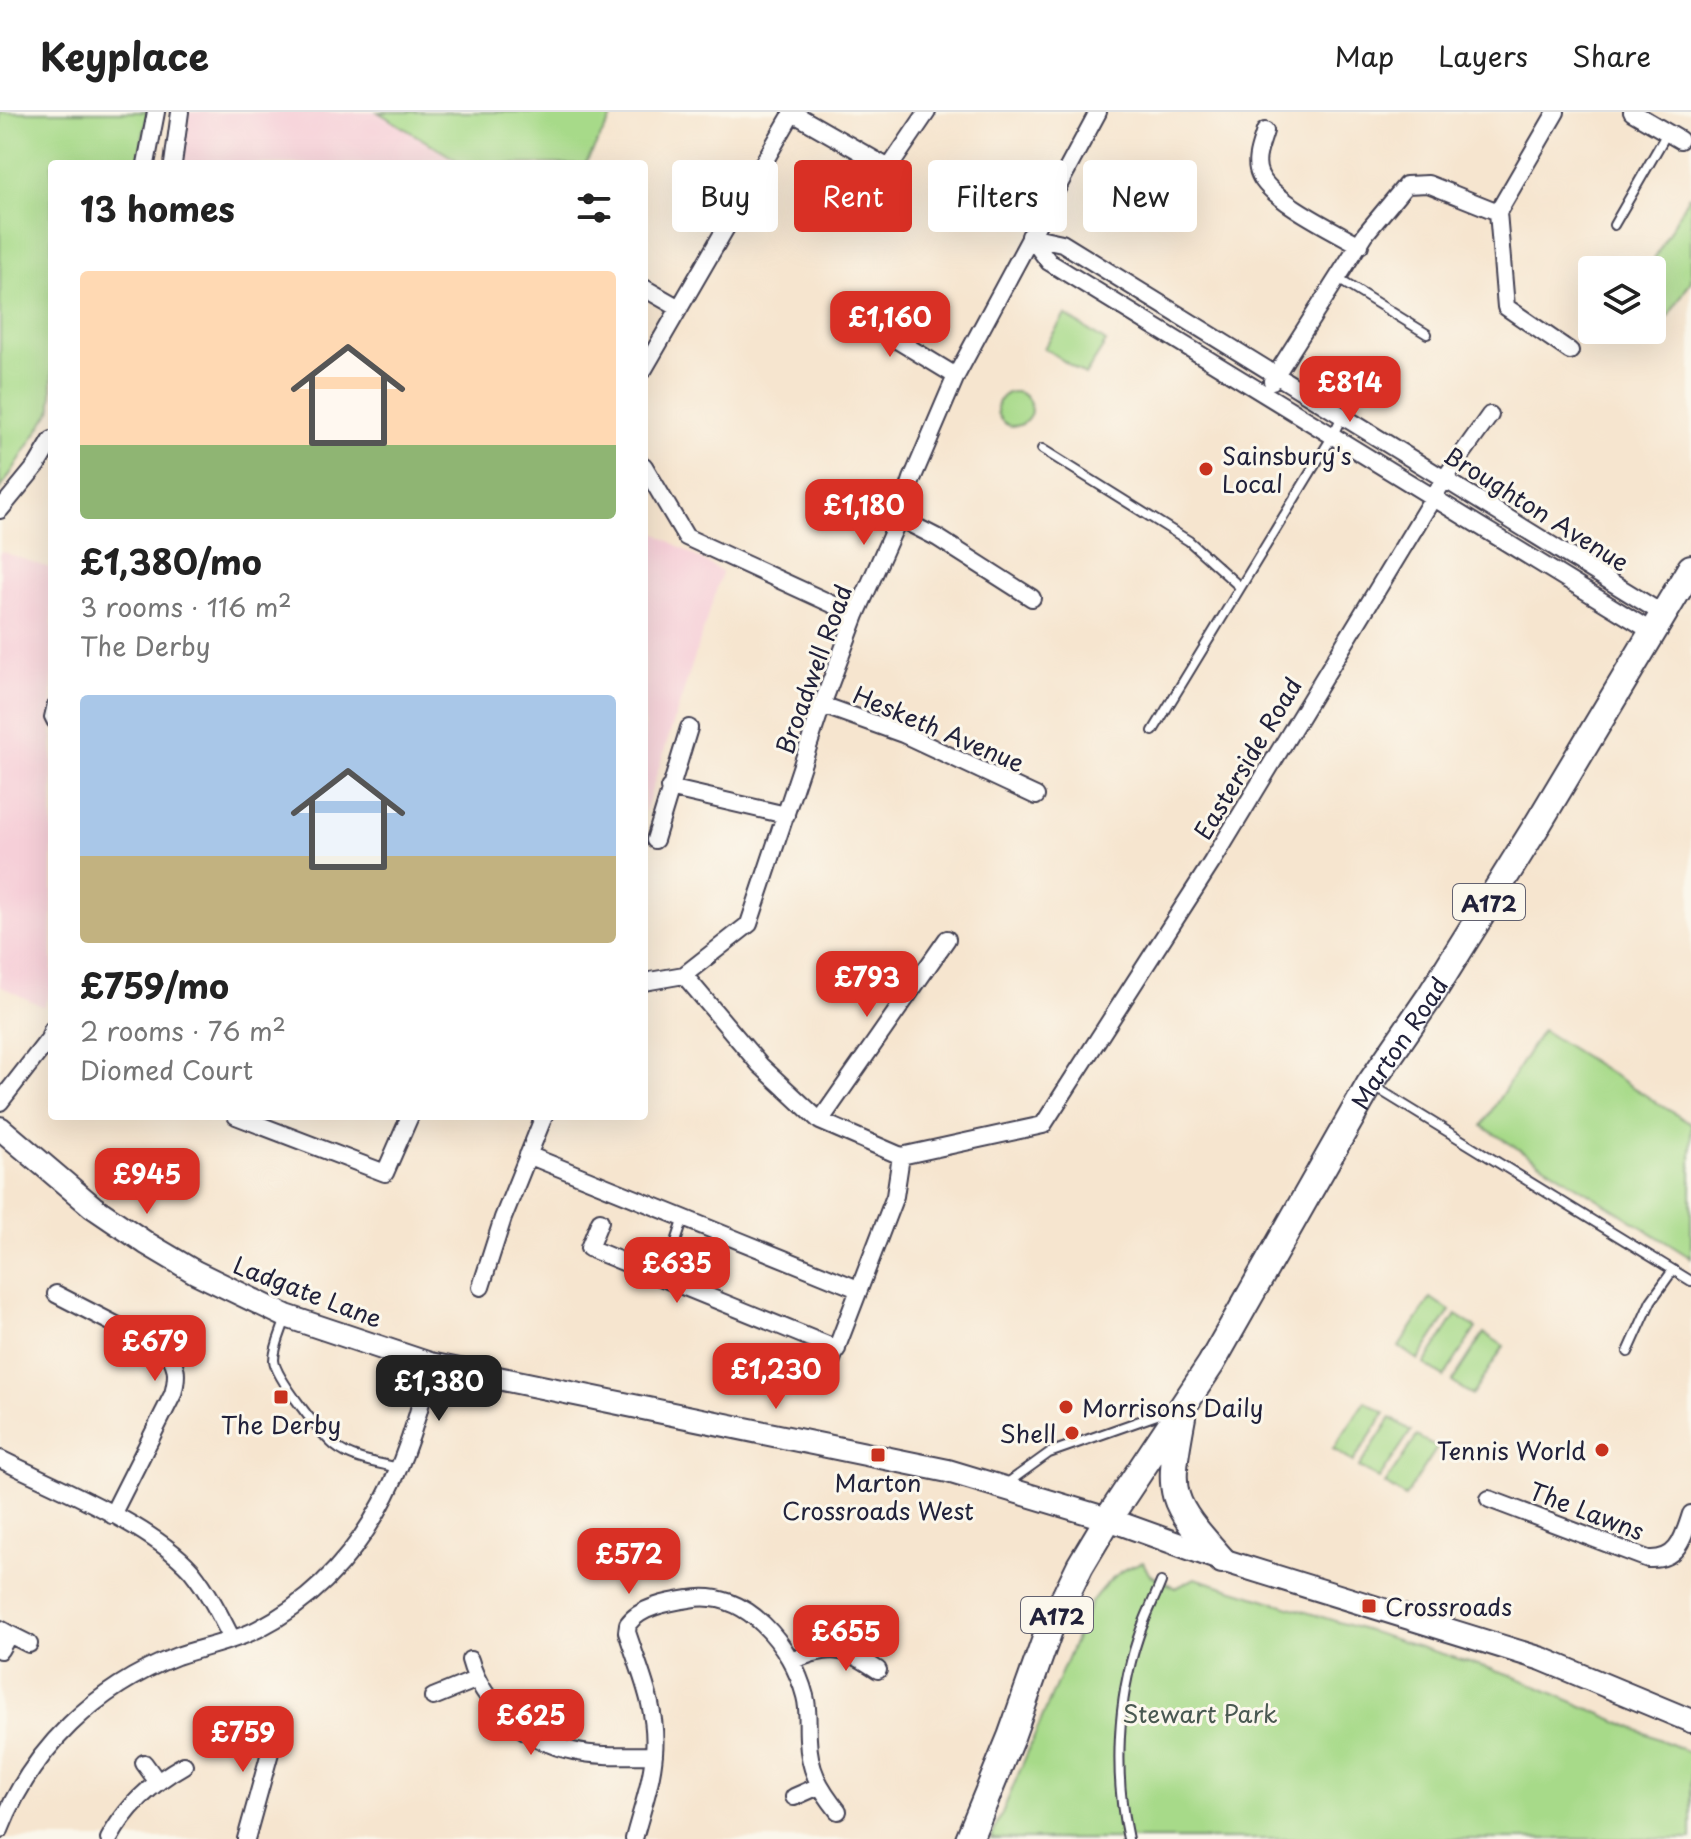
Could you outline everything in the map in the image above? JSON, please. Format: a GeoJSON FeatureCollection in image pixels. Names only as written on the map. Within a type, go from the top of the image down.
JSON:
{"type":"FeatureCollection","features":[{"type":"Feature","properties":{"kind":"main road","name":"Marton Road"},"geometry":{"type":"LineString","coordinates":[[1108,1519],[1211,1364],[1370,1084],[1473,929],[1691,568]]}},
{"type":"Feature","properties":{"kind":"main road","name":"Ladgate Lane"},"geometry":{"type":"LineString","coordinates":[[0,1128],[93,1207],[146,1243],[207,1278],[286,1316],[430,1364],[878,1455],[1002,1487],[1108,1519],[1222,1560],[1542,1659],[1691,1721]]}},
{"type":"Feature","properties":{"kind":"main road","name":"A172"},"geometry":{"type":"LineString","coordinates":[[1184,1405],[1171,1477],[1176,1499],[1186,1520],[1222,1560]]}},
{"type":"Feature","properties":{"kind":"main road","name":"A172"},"geometry":{"type":"LineString","coordinates":[[969,1839],[1011,1737],[1049,1630],[1080,1566],[1108,1519]]}},
{"type":"Feature","properties":{"kind":"street"},"geometry":{"type":"LineString","coordinates":[[147,160],[156,112]]}},
{"type":"Feature","properties":{"kind":"street"},"geometry":{"type":"LineString","coordinates":[[174,160],[180,112]]}},
{"type":"Feature","properties":{"kind":"street"},"geometry":{"type":"LineString","coordinates":[[648,362],[792,112],[889,168],[927,112]]}},
{"type":"Feature","properties":{"kind":"street","name":"Broadwell Road"},"geometry":{"type":"LineString","coordinates":[[648,981],[684,975],[749,924],[822,705],[856,615],[956,376],[1098,112]]}},
{"type":"Feature","properties":{"kind":"street"},"geometry":{"type":"LineString","coordinates":[[1556,112],[1498,212],[1506,307],[1570,351]]}},
{"type":"Feature","properties":{"kind":"street"},"geometry":{"type":"LineString","coordinates":[[1632,112],[1674,137]]}},
{"type":"Feature","properties":{"kind":"street"},"geometry":{"type":"LineString","coordinates":[[1265,131],[1257,154],[1259,175],[1272,190],[1306,215],[1360,245]]}},
{"type":"Feature","properties":{"kind":"street"},"geometry":{"type":"LineString","coordinates":[[1264,393],[1366,233],[1406,185],[1428,184],[1498,212]]}},
{"type":"Feature","properties":{"kind":"street","name":"Broughton Avenue"},"geometry":{"type":"LineString","coordinates":[[1030,236],[1062,243],[1445,478],[1657,623]]}},
{"type":"Feature","properties":{"kind":"street","name":"Broughton Avenue"},"geometry":{"type":"LineString","coordinates":[[1030,236],[1049,262],[1332,437],[1657,623]]}},
{"type":"Feature","properties":{"kind":"street"},"geometry":{"type":"LineString","coordinates":[[648,290],[679,308]]}},
{"type":"Feature","properties":{"kind":"street"},"geometry":{"type":"LineString","coordinates":[[844,308],[956,376]]}},
{"type":"Feature","properties":{"kind":"street","name":"Easterside Road"},"geometry":{"type":"LineString","coordinates":[[901,1156],[1043,1125],[1212,862],[1445,478],[1490,415]]}},
{"type":"Feature","properties":{"kind":"street"},"geometry":{"type":"LineString","coordinates":[[0,510],[48,447]]}},
{"type":"Feature","properties":{"kind":"street"},"geometry":{"type":"LineString","coordinates":[[648,473],[686,537],[856,615]]}},
{"type":"Feature","properties":{"kind":"street"},"geometry":{"type":"LineString","coordinates":[[899,518],[938,538],[1032,598]]}},
{"type":"Feature","properties":{"kind":"street","name":"Hesketh Avenue"},"geometry":{"type":"LineString","coordinates":[[822,705],[903,734],[1036,796]]}},
{"type":"Feature","properties":{"kind":"street"},"geometry":{"type":"LineString","coordinates":[[655,840],[689,728]]}},
{"type":"Feature","properties":{"kind":"street"},"geometry":{"type":"LineString","coordinates":[[669,788],[786,815]]}},
{"type":"Feature","properties":{"kind":"street"},"geometry":{"type":"LineString","coordinates":[[820,1121],[947,939]]}},
{"type":"Feature","properties":{"kind":"street"},"geometry":{"type":"LineString","coordinates":[[684,975],[760,1065],[820,1121],[901,1156],[895,1196],[827,1373]]}},
{"type":"Feature","properties":{"kind":"street"},"geometry":{"type":"LineString","coordinates":[[0,1102],[48,1040]]}},
{"type":"Feature","properties":{"kind":"street"},"geometry":{"type":"LineString","coordinates":[[246,1120],[385,1173],[408,1120]]}},
{"type":"Feature","properties":{"kind":"street"},"geometry":{"type":"LineString","coordinates":[[481,1287],[503,1218],[542,1120]]}},
{"type":"Feature","properties":{"kind":"street"},"geometry":{"type":"LineString","coordinates":[[528,1155],[858,1289]]}},
{"type":"Feature","properties":{"kind":"street"},"geometry":{"type":"LineString","coordinates":[[600,1221],[589,1248],[837,1349]]}},
{"type":"Feature","properties":{"kind":"street"},"geometry":{"type":"LineString","coordinates":[[56,1294],[163,1349],[176,1365],[177,1379],[173,1394],[112,1515]]}},
{"type":"Feature","properties":{"kind":"street"},"geometry":{"type":"LineString","coordinates":[[0,1830],[10,1804],[32,1767],[75,1719],[141,1673],[177,1657],[257,1630],[309,1596],[340,1564],[374,1521],[400,1468],[420,1416],[430,1364]]}},
{"type":"Feature","properties":{"kind":"street"},"geometry":{"type":"LineString","coordinates":[[0,1459],[112,1515],[172,1551],[210,1596],[232,1639]]}},
{"type":"Feature","properties":{"kind":"street","name":"The Lawns"},"geometry":{"type":"LineString","coordinates":[[1489,1499],[1648,1559],[1661,1560],[1675,1550],[1691,1514]]}},
{"type":"Feature","properties":{"kind":"street"},"geometry":{"type":"LineString","coordinates":[[634,1839],[654,1755],[654,1724],[649,1694],[627,1632],[628,1624],[636,1615],[674,1601],[700,1597],[720,1598],[741,1605],[755,1617],[791,1661],[805,1696],[811,1764],[819,1786],[838,1811]]}},
{"type":"Feature","properties":{"kind":"street"},"geometry":{"type":"LineString","coordinates":[[850,1652],[861,1627]]}},
{"type":"Feature","properties":{"kind":"street"},"geometry":{"type":"LineString","coordinates":[[0,1650],[4,1632],[29,1644]]}},
{"type":"Feature","properties":{"kind":"street"},"geometry":{"type":"LineString","coordinates":[[791,1661],[829,1648],[850,1652],[878,1670]]}},
{"type":"Feature","properties":{"kind":"street"},"geometry":{"type":"LineString","coordinates":[[470,1660],[475,1680],[492,1702],[510,1719],[550,1746],[599,1755],[654,1755]]}},
{"type":"Feature","properties":{"kind":"street"},"geometry":{"type":"LineString","coordinates":[[433,1697],[475,1680]]}},
{"type":"Feature","properties":{"kind":"street"},"geometry":{"type":"LineString","coordinates":[[246,1839],[279,1720]]}},
{"type":"Feature","properties":{"kind":"street"},"geometry":{"type":"LineString","coordinates":[[248,1735],[273,1742]]}},
{"type":"Feature","properties":{"kind":"street"},"geometry":{"type":"LineString","coordinates":[[144,1763],[157,1781]]}},
{"type":"Feature","properties":{"kind":"street"},"geometry":{"type":"LineString","coordinates":[[109,1839],[129,1810],[157,1781],[184,1765]]}},
{"type":"Feature","properties":{"kind":"street"},"geometry":{"type":"LineString","coordinates":[[794,1797],[819,1786]]}},
{"type":"Feature","properties":{"kind":"lane"},"geometry":{"type":"LineString","coordinates":[[1614,225],[1674,137]]}},
{"type":"Feature","properties":{"kind":"lane"},"geometry":{"type":"LineString","coordinates":[[1338,279],[1427,334]]}},
{"type":"Feature","properties":{"kind":"lane"},"geometry":{"type":"LineString","coordinates":[[1153,731],[1342,416]]}},
{"type":"Feature","properties":{"kind":"lane"},"geometry":{"type":"LineString","coordinates":[[1042,449],[1189,541],[1240,587]]}},
{"type":"Feature","properties":{"kind":"lane"},"geometry":{"type":"LineString","coordinates":[[1370,1084],[1691,1281]]}},
{"type":"Feature","properties":{"kind":"lane"},"geometry":{"type":"LineString","coordinates":[[663,1278],[684,1218]]}},
{"type":"Feature","properties":{"kind":"lane"},"geometry":{"type":"LineString","coordinates":[[1628,1352],[1651,1301],[1673,1270]]}},
{"type":"Feature","properties":{"kind":"lane"},"geometry":{"type":"LineString","coordinates":[[286,1316],[274,1356],[279,1375],[290,1392],[335,1446],[356,1457],[400,1468]]}},
{"type":"Feature","properties":{"kind":"lane"},"geometry":{"type":"LineString","coordinates":[[1002,1487],[1049,1453],[1184,1405]]}},
{"type":"Feature","properties":{"kind":"lane"},"geometry":{"type":"LineString","coordinates":[[1128,1839],[1120,1771],[1128,1678],[1137,1639],[1161,1582]]}},
{"type":"Feature","properties":{"kind":"shaded area"},"geometry":{"type":"Polygon","coordinates":[[[189,112],[376,112],[454,160],[183,160],[189,112]]]}},
{"type":"Feature","properties":{"kind":"shaded area"},"geometry":{"type":"Polygon","coordinates":[[[648,528],[722,572],[648,802],[648,528]]]}},
{"type":"Feature","properties":{"kind":"shaded area"},"geometry":{"type":"Polygon","coordinates":[[[0,551],[48,568],[48,996],[44,1007],[0,986],[0,551]]]}},
{"type":"Feature","properties":{"kind":"green space"},"geometry":{"type":"Polygon","coordinates":[[[0,112],[148,112],[139,160],[48,160],[48,415],[0,490],[0,112]]]}},
{"type":"Feature","properties":{"kind":"green space"},"geometry":{"type":"Polygon","coordinates":[[[378,112],[615,112],[587,160],[456,160],[378,112]]]}},
{"type":"Feature","properties":{"kind":"green space"},"geometry":{"type":"Polygon","coordinates":[[[1689,196],[1691,281],[1668,317],[1666,256],[1656,256],[1689,196]]]}},
{"type":"Feature","properties":{"kind":"green space"},"geometry":{"type":"Polygon","coordinates":[[[1065,315],[1106,342],[1085,375],[1044,348],[1065,315]]]}},
{"type":"Feature","properties":{"kind":"green space"},"geometry":{"type":"Polygon","coordinates":[[[1014,392],[1026,397],[1031,409],[1026,421],[1014,426],[1002,421],[997,409],[1002,397],[1014,392]]]}},
{"type":"Feature","properties":{"kind":"green space"},"geometry":{"type":"Polygon","coordinates":[[[1542,1030],[1691,1124],[1691,1258],[1482,1126],[1542,1030]]]}},
{"type":"Feature","properties":{"kind":"green space"},"geometry":{"type":"Polygon","coordinates":[[[1431,1298],[1450,1311],[1418,1360],[1399,1347],[1431,1298]]]}},
{"type":"Feature","properties":{"kind":"green space"},"geometry":{"type":"Polygon","coordinates":[[[1456,1315],[1476,1328],[1444,1377],[1424,1364],[1456,1315]]]}},
{"type":"Feature","properties":{"kind":"green space"},"geometry":{"type":"Polygon","coordinates":[[[1484,1333],[1504,1346],[1472,1395],[1452,1382],[1484,1333]]]}},
{"type":"Feature","properties":{"kind":"green space"},"geometry":{"type":"Polygon","coordinates":[[[1365,1401],[1385,1413],[1353,1462],[1333,1449],[1365,1401]]]}},
{"type":"Feature","properties":{"kind":"green space"},"geometry":{"type":"Polygon","coordinates":[[[1391,1418],[1411,1431],[1379,1479],[1359,1467],[1391,1418]]]}},
{"type":"Feature","properties":{"kind":"green space"},"geometry":{"type":"Polygon","coordinates":[[[1417,1436],[1437,1448],[1405,1497],[1385,1484],[1417,1436]]]}},
{"type":"Feature","properties":{"kind":"green space","name":"Stewart Park"},"geometry":{"type":"Polygon","coordinates":[[[1143,1562],[1149,1574],[1176,1588],[1195,1578],[1511,1675],[1691,1753],[1691,1839],[991,1839],[1091,1602],[1114,1577],[1143,1562]]]}},
{"type":"Feature","properties":{"kind":"place","name":"Sainsbury's Local"},"geometry":{"type":"Point","coordinates":[1206,469]}},
{"type":"Feature","properties":{"kind":"place","name":"The Derby"},"geometry":{"type":"Point","coordinates":[281,1397]}},
{"type":"Feature","properties":{"kind":"place","name":"Morrisons Daily"},"geometry":{"type":"Point","coordinates":[1066,1407]}},
{"type":"Feature","properties":{"kind":"place","name":"Shell"},"geometry":{"type":"Point","coordinates":[1072,1433]}},
{"type":"Feature","properties":{"kind":"place","name":"Tennis World"},"geometry":{"type":"Point","coordinates":[1602,1450]}},
{"type":"Feature","properties":{"kind":"place","name":"Marton Crossroads West"},"geometry":{"type":"Point","coordinates":[878,1455]}},
{"type":"Feature","properties":{"kind":"place","name":"Crossroads"},"geometry":{"type":"Point","coordinates":[1369,1606]}}]}
